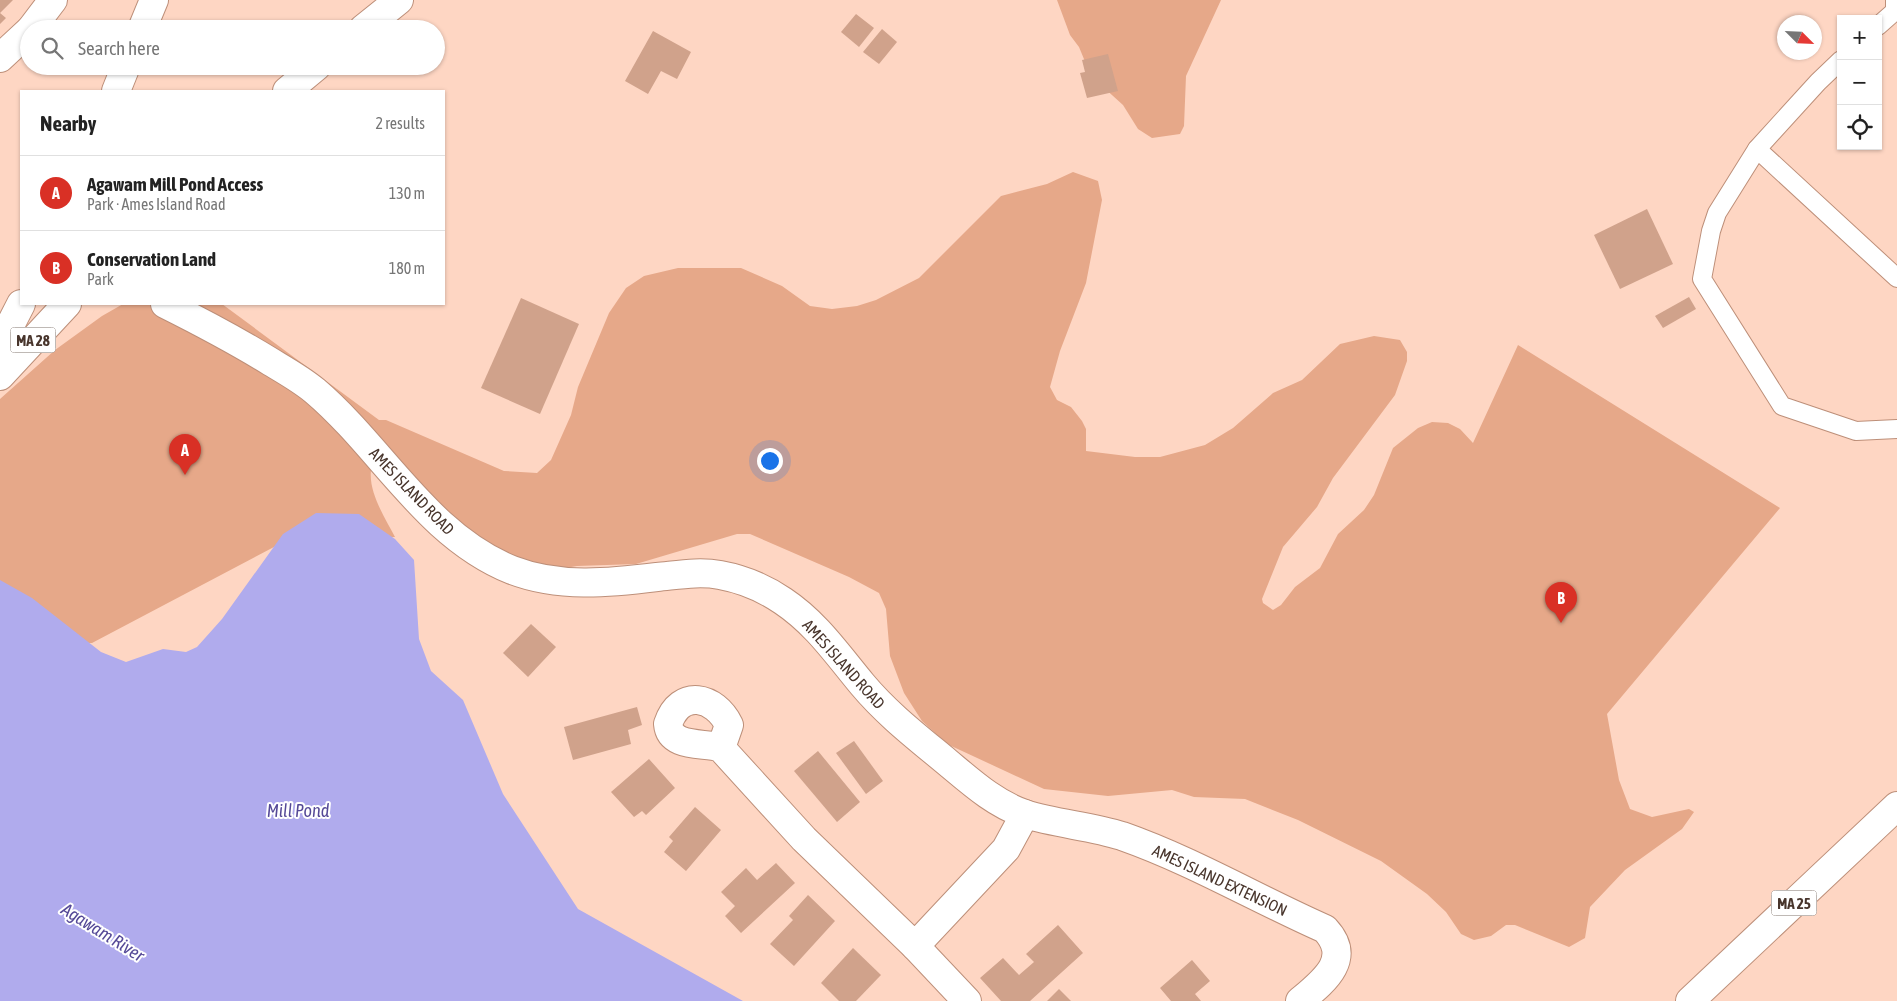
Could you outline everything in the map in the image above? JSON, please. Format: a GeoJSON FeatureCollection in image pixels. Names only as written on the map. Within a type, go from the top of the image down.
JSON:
{"type":"FeatureCollection","features":[{"type":"Feature","properties":{"kind":"main road"},"geometry":{"type":"LineString","coordinates":[[38,20],[53,0]]}},
{"type":"Feature","properties":{"kind":"main road"},"geometry":{"type":"LineString","coordinates":[[146,20],[154,0]]}},
{"type":"Feature","properties":{"kind":"main road"},"geometry":{"type":"LineString","coordinates":[[374,20],[399,0]]}},
{"type":"Feature","properties":{"kind":"main road"},"geometry":{"type":"LineString","coordinates":[[0,58],[20,39]]}},
{"type":"Feature","properties":{"kind":"main road"},"geometry":{"type":"LineString","coordinates":[[116,90],[122,75]]}},
{"type":"Feature","properties":{"kind":"main road"},"geometry":{"type":"LineString","coordinates":[[288,90],[306,75]]}},
{"type":"Feature","properties":{"kind":"main road"},"geometry":{"type":"LineString","coordinates":[[0,345],[20,305]]}},
{"type":"Feature","properties":{"kind":"main road","name":"MA 28"},"geometry":{"type":"LineString","coordinates":[[0,376],[66,305]]}},
{"type":"Feature","properties":{"kind":"main road","name":"AMES ISLAND ROAD"},"geometry":{"type":"LineString","coordinates":[[167,305],[262,357],[313,390],[341,416],[436,519],[460,539],[498,563],[533,577],[571,582],[630,580],[690,573],[718,574],[751,584],[783,601],[819,632],[838,652],[884,710],[903,727],[988,795],[1013,810],[1026,814]]}},
{"type":"Feature","properties":{"kind":"main road"},"geometry":{"type":"LineString","coordinates":[[721,748],[804,839],[914,946],[967,1001]]}},
{"type":"Feature","properties":{"kind":"main road","name":"MA 25"},"geometry":{"type":"LineString","coordinates":[[1690,1001],[1897,806]]}},
{"type":"Feature","properties":{"kind":"main road"},"geometry":{"type":"LineString","coordinates":[[914,946],[1006,849],[1026,814]]}},
{"type":"Feature","properties":{"kind":"main road","name":"AMES ISLAND EXTENSION"},"geometry":{"type":"LineString","coordinates":[[1026,814],[1047,821],[1120,836],[1152,848],[1243,888],[1324,929],[1333,938],[1336,945],[1336,960],[1331,971],[1300,1001]]}},
{"type":"Feature","properties":{"kind":"lane"},"geometry":{"type":"LineString","coordinates":[[1882,22],[1894,11],[1895,0]]}},
{"type":"Feature","properties":{"kind":"lane"},"geometry":{"type":"LineString","coordinates":[[1837,64],[1757,149],[1718,214],[1711,231],[1702,279],[1782,406],[1856,431],[1897,429]]}},
{"type":"Feature","properties":{"kind":"lane"},"geometry":{"type":"LineString","coordinates":[[1757,149],[1897,278]]}},
{"type":"Feature","properties":{"kind":"shaded area"},"geometry":{"type":"Polygon","coordinates":[[[1057,0],[1221,0],[1186,76],[1184,126],[1180,134],[1152,138],[1138,129],[1123,105],[1091,76],[1079,47],[1070,35],[1057,0]]]}},
{"type":"Feature","properties":{"kind":"shaded area"},"geometry":{"type":"Polygon","coordinates":[[[1073,172],[1098,181],[1102,200],[1086,283],[1060,351],[1050,387],[1057,400],[1071,407],[1082,421],[1086,429],[1086,451],[1135,457],[1160,457],[1205,445],[1233,428],[1273,393],[1302,380],[1340,344],[1374,336],[1400,340],[1407,352],[1407,361],[1395,395],[1333,478],[1317,507],[1283,547],[1262,599],[1263,603],[1273,610],[1281,605],[1295,587],[1320,568],[1338,534],[1364,510],[1374,495],[1393,448],[1418,428],[1432,422],[1448,423],[1460,429],[1473,443],[1518,345],[1780,508],[1607,714],[1619,780],[1630,809],[1652,817],[1689,809],[1694,812],[1682,829],[1625,870],[1590,907],[1585,938],[1569,947],[1515,925],[1506,925],[1491,936],[1474,940],[1461,934],[1446,912],[1427,894],[1381,861],[1298,820],[1245,799],[1194,797],[1172,790],[1108,796],[1044,789],[947,744],[922,721],[904,693],[890,656],[886,609],[879,593],[849,577],[750,534],[737,534],[636,564],[577,566],[543,572],[523,568],[373,462],[371,481],[373,491],[376,501],[395,537],[291,538],[92,643],[45,644],[0,621],[0,399],[55,350],[102,316],[121,305],[223,305],[379,420],[386,420],[504,471],[537,473],[551,460],[571,415],[578,387],[609,313],[626,288],[644,276],[678,268],[741,268],[782,286],[810,306],[832,309],[857,306],[876,300],[919,278],[1001,196],[1047,184],[1073,172]]]}},
{"type":"Feature","properties":{"kind":"water","name":"Mill Pond"},"geometry":{"type":"Polygon","coordinates":[[[316,513],[359,514],[395,539],[414,560],[419,639],[431,671],[463,700],[503,794],[578,909],[743,1001],[0,1001],[0,580],[32,598],[101,652],[126,662],[163,649],[186,652],[197,647],[222,619],[283,534],[316,513]]]}},
{"type":"Feature","properties":{"kind":"building"},"geometry":{"type":"Polygon","coordinates":[[[0,0],[13,0],[0,13],[0,0]]]}},
{"type":"Feature","properties":{"kind":"building"},"geometry":{"type":"Polygon","coordinates":[[[0,13],[6,18],[0,24],[0,13]]]}},
{"type":"Feature","properties":{"kind":"building"},"geometry":{"type":"Polygon","coordinates":[[[856,14],[874,28],[859,47],[841,32],[856,14]]]}},
{"type":"Feature","properties":{"kind":"building"},"geometry":{"type":"Polygon","coordinates":[[[882,29],[897,42],[879,64],[863,52],[882,29]]]}},
{"type":"Feature","properties":{"kind":"building"},"geometry":{"type":"Polygon","coordinates":[[[653,31],[691,52],[677,79],[661,71],[648,94],[625,81],[653,31]]]}},
{"type":"Feature","properties":{"kind":"building"},"geometry":{"type":"Polygon","coordinates":[[[1108,54],[1118,91],[1087,98],[1080,73],[1085,72],[1082,60],[1108,54]]]}},
{"type":"Feature","properties":{"kind":"building"},"geometry":{"type":"Polygon","coordinates":[[[1647,209],[1673,264],[1620,289],[1594,235],[1647,209]]]}},
{"type":"Feature","properties":{"kind":"building"},"geometry":{"type":"Polygon","coordinates":[[[1689,297],[1696,309],[1663,328],[1655,316],[1689,297]]]}},
{"type":"Feature","properties":{"kind":"building"},"geometry":{"type":"Polygon","coordinates":[[[521,298],[579,324],[540,414],[481,388],[521,298]]]}},
{"type":"Feature","properties":{"kind":"building"},"geometry":{"type":"Polygon","coordinates":[[[531,624],[556,647],[528,677],[503,653],[531,624]]]}},
{"type":"Feature","properties":{"kind":"building"},"geometry":{"type":"Polygon","coordinates":[[[637,707],[642,725],[628,730],[631,744],[573,760],[564,727],[637,707]]]}},
{"type":"Feature","properties":{"kind":"building"},"geometry":{"type":"Polygon","coordinates":[[[854,741],[883,781],[866,794],[836,753],[854,741]]]}},
{"type":"Feature","properties":{"kind":"building"},"geometry":{"type":"Polygon","coordinates":[[[818,751],[860,802],[837,822],[794,771],[818,751]]]}},
{"type":"Feature","properties":{"kind":"building"},"geometry":{"type":"Polygon","coordinates":[[[649,759],[675,788],[646,815],[642,811],[634,817],[611,792],[649,759]]]}},
{"type":"Feature","properties":{"kind":"building"},"geometry":{"type":"Polygon","coordinates":[[[695,807],[721,830],[686,871],[664,852],[673,841],[669,837],[695,807]]]}},
{"type":"Feature","properties":{"kind":"building"},"geometry":{"type":"Polygon","coordinates":[[[776,863],[795,883],[741,933],[725,916],[735,906],[721,892],[746,868],[757,880],[776,863]]]}},
{"type":"Feature","properties":{"kind":"building"},"geometry":{"type":"Polygon","coordinates":[[[808,895],[835,921],[794,966],[770,944],[793,920],[789,916],[808,895]]]}},
{"type":"Feature","properties":{"kind":"building"},"geometry":{"type":"Polygon","coordinates":[[[1058,925],[1083,953],[1030,1001],[1001,1001],[980,978],[1003,958],[1019,975],[1034,962],[1026,954],[1058,925]]]}},
{"type":"Feature","properties":{"kind":"building"},"geometry":{"type":"Polygon","coordinates":[[[853,948],[881,975],[856,1001],[839,1001],[821,983],[853,948]]]}},
{"type":"Feature","properties":{"kind":"building"},"geometry":{"type":"Polygon","coordinates":[[[1192,960],[1210,981],[1195,994],[1201,1001],[1171,1001],[1160,988],[1192,960]]]}},
{"type":"Feature","properties":{"kind":"building"},"geometry":{"type":"Polygon","coordinates":[[[1059,989],[1071,1001],[1047,1001],[1059,989]]]}},
{"type":"Feature","properties":{"kind":"place","name":"Agawam Mill Pond Access"},"geometry":{"type":"Point","coordinates":[185,475]}},
{"type":"Feature","properties":{"kind":"place","name":"Conservation Land"},"geometry":{"type":"Point","coordinates":[1561,623]}},
{"type":"Feature","properties":{"kind":"water label","name":"Agawam River"},"geometry":{"type":"Point","coordinates":[103,932]}}]}
